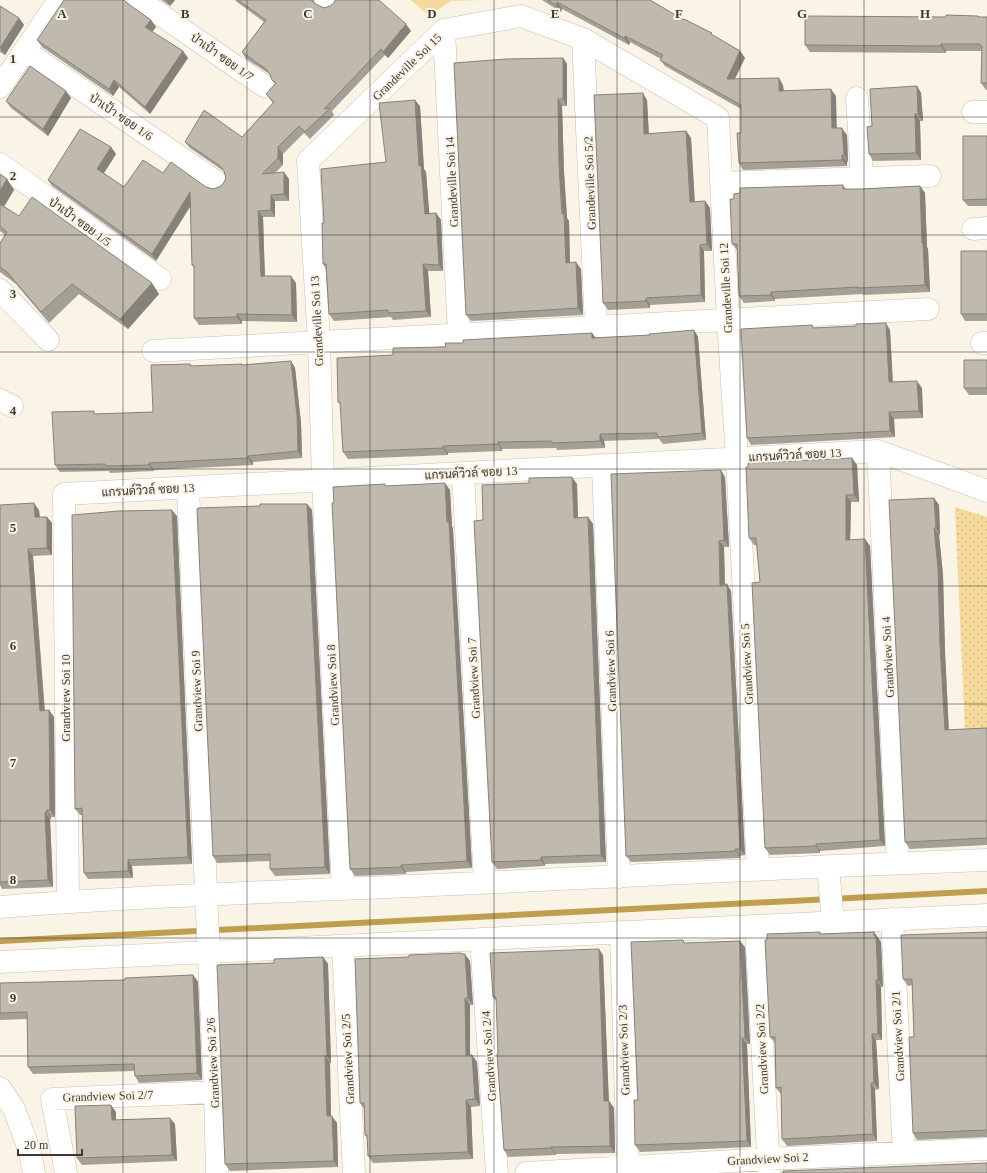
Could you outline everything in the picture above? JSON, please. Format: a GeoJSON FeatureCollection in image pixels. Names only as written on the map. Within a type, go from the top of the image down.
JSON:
{"type":"FeatureCollection","features":[{"type":"Feature","properties":{"kind":"street"},"geometry":{"type":"LineString","coordinates":[[0,87],[59,0]]}},
{"type":"Feature","properties":{"kind":"street","name":"ป่าเป้า ซอย 1/7"},"geometry":{"type":"LineString","coordinates":[[140,0],[264,86]]}},
{"type":"Feature","properties":{"kind":"street","name":"Grandeville Soi 15"},"geometry":{"type":"LineString","coordinates":[[308,161],[444,30],[520,16],[584,39],[718,118]]}},
{"type":"Feature","properties":{"kind":"street","name":"Grandeville Soi 14"},"geometry":{"type":"LineString","coordinates":[[444,30],[459,334]]}},
{"type":"Feature","properties":{"kind":"street","name":"Grandeville Soi 5/2"},"geometry":{"type":"LineString","coordinates":[[584,39],[596,327]]}},
{"type":"Feature","properties":{"kind":"street","name":"ป่าเป้า ซอย 1/6"},"geometry":{"type":"LineString","coordinates":[[25,51],[218,183]]}},
{"type":"Feature","properties":{"kind":"street"},"geometry":{"type":"LineString","coordinates":[[857,98],[862,179]]}},
{"type":"Feature","properties":{"kind":"street","name":"Grandeville Soi 12"},"geometry":{"type":"LineString","coordinates":[[718,118],[728,320],[737,458]]}},
{"type":"Feature","properties":{"kind":"street","name":"Grandeville Soi 13"},"geometry":{"type":"LineString","coordinates":[[308,161],[319,342],[323,480]]}},
{"type":"Feature","properties":{"kind":"street","name":"ป่าเป้า ซอย 1/5"},"geometry":{"type":"LineString","coordinates":[[0,164],[160,279]]}},
{"type":"Feature","properties":{"kind":"street"},"geometry":{"type":"LineString","coordinates":[[722,183],[930,176]]}},
{"type":"Feature","properties":{"kind":"street"},"geometry":{"type":"LineString","coordinates":[[0,290],[48,340]]}},
{"type":"Feature","properties":{"kind":"street"},"geometry":{"type":"LineString","coordinates":[[153,350],[928,309]]}},
{"type":"Feature","properties":{"kind":"street"},"geometry":{"type":"LineString","coordinates":[[878,451],[987,491]]}},
{"type":"Feature","properties":{"kind":"street","name":"แกรนด์วิวล์ ซอย 13"},"geometry":{"type":"LineString","coordinates":[[64,494],[878,451]]}},
{"type":"Feature","properties":{"kind":"street","name":"Grandview Soi 4"},"geometry":{"type":"LineString","coordinates":[[878,451],[898,863]]}},
{"type":"Feature","properties":{"kind":"street","name":"Grandview Soi 5"},"geometry":{"type":"LineString","coordinates":[[737,458],[758,870]]}},
{"type":"Feature","properties":{"kind":"street","name":"Grandview Soi 6"},"geometry":{"type":"LineString","coordinates":[[603,465],[619,877]]}},
{"type":"Feature","properties":{"kind":"street","name":"Grandview Soi 7"},"geometry":{"type":"LineString","coordinates":[[463,473],[485,883]]}},
{"type":"Feature","properties":{"kind":"street","name":"Grandview Soi 8"},"geometry":{"type":"LineString","coordinates":[[323,480],[343,889]]}},
{"type":"Feature","properties":{"kind":"street","name":"Grandview Soi 9"},"geometry":{"type":"LineString","coordinates":[[188,488],[208,944]]}},
{"type":"Feature","properties":{"kind":"street","name":"Grandview Soi 10"},"geometry":{"type":"LineString","coordinates":[[64,494],[68,901]]}},
{"type":"Feature","properties":{"kind":"street"},"geometry":{"type":"LineString","coordinates":[[0,907],[68,901],[206,902],[343,889],[758,870],[829,873],[898,863],[987,860]]}},
{"type":"Feature","properties":{"kind":"street"},"geometry":{"type":"LineString","coordinates":[[829,873],[832,913]]}},
{"type":"Feature","properties":{"kind":"street"},"geometry":{"type":"LineString","coordinates":[[0,962],[208,944],[343,946],[756,926],[832,913],[892,919],[987,915]]}},
{"type":"Feature","properties":{"kind":"street","name":"Grandview Soi 2/1"},"geometry":{"type":"LineString","coordinates":[[892,919],[904,1153]]}},
{"type":"Feature","properties":{"kind":"street","name":"Grandview Soi 2/2"},"geometry":{"type":"LineString","coordinates":[[756,926],[768,1166]]}},
{"type":"Feature","properties":{"kind":"street","name":"Grandview Soi 2/3"},"geometry":{"type":"LineString","coordinates":[[621,932],[628,1168]]}},
{"type":"Feature","properties":{"kind":"street","name":"Grandview Soi 2/4"},"geometry":{"type":"LineString","coordinates":[[481,939],[496,1173]]}},
{"type":"Feature","properties":{"kind":"street","name":"Grandview Soi 2/6"},"geometry":{"type":"LineString","coordinates":[[208,944],[217,1173]]}},
{"type":"Feature","properties":{"kind":"street","name":"Grandview Soi 2/5"},"geometry":{"type":"LineString","coordinates":[[343,946],[354,1173]]}},
{"type":"Feature","properties":{"kind":"street"},"geometry":{"type":"LineString","coordinates":[[0,1088],[14,1110],[30,1152],[34,1173]]}},
{"type":"Feature","properties":{"kind":"street","name":"Grandview Soi 2/7"},"geometry":{"type":"LineString","coordinates":[[66,1173],[52,1099],[215,1092]]}},
{"type":"Feature","properties":{"kind":"street","name":"Grandview Soi 2"},"geometry":{"type":"LineString","coordinates":[[526,1173],[628,1168],[768,1166],[904,1153],[987,1149]]}},
{"type":"Feature","properties":{"kind":"shaded area"},"geometry":{"type":"Polygon","coordinates":[[[411,0],[482,0],[451,1],[429,16],[411,0]]]}},
{"type":"Feature","properties":{"kind":"shaded area"},"geometry":{"type":"Polygon","coordinates":[[[955,507],[987,517],[987,730],[965,731],[955,507]]]}},
{"type":"Feature","properties":{"kind":"building"},"geometry":{"type":"Polygon","coordinates":[[[64,0],[124,0],[151,20],[145,27],[183,51],[145,107],[114,80],[109,89],[37,40],[64,0]]]}},
{"type":"Feature","properties":{"kind":"building"},"geometry":{"type":"Polygon","coordinates":[[[238,0],[311,0],[324,8],[330,6],[335,0],[379,0],[406,24],[383,52],[381,49],[324,109],[330,108],[305,132],[299,126],[278,147],[278,158],[262,174],[284,172],[284,194],[271,195],[271,210],[258,211],[261,276],[291,276],[292,315],[237,314],[237,317],[194,318],[194,265],[192,265],[190,192],[152,254],[48,180],[80,129],[111,147],[97,169],[124,187],[143,160],[163,173],[171,162],[206,187],[213,189],[223,184],[226,178],[224,171],[220,166],[185,142],[204,110],[242,137],[274,102],[266,94],[276,83],[272,80],[266,69],[242,52],[266,20],[238,0]]]}},
{"type":"Feature","properties":{"kind":"building"},"geometry":{"type":"Polygon","coordinates":[[[548,0],[650,0],[684,20],[712,33],[711,34],[740,51],[727,79],[779,78],[779,91],[831,89],[832,128],[842,128],[844,155],[842,155],[842,160],[739,163],[737,133],[741,133],[741,105],[660,60],[663,55],[625,36],[624,38],[557,2],[556,5],[548,0]]]}},
{"type":"Feature","properties":{"kind":"building"},"geometry":{"type":"Polygon","coordinates":[[[0,6],[19,18],[0,48],[0,6]]]}},
{"type":"Feature","properties":{"kind":"building"},"geometry":{"type":"Polygon","coordinates":[[[946,15],[987,17],[987,83],[981,83],[982,46],[980,46],[980,44],[941,44],[941,46],[805,45],[805,16],[946,17],[946,15]]]}},
{"type":"Feature","properties":{"kind":"building"},"geometry":{"type":"Polygon","coordinates":[[[563,58],[563,99],[558,99],[559,165],[562,214],[564,214],[566,263],[576,262],[578,308],[466,315],[454,63],[506,59],[563,58]]]}},
{"type":"Feature","properties":{"kind":"building"},"geometry":{"type":"Polygon","coordinates":[[[30,66],[66,91],[43,129],[6,101],[30,66]]]}},
{"type":"Feature","properties":{"kind":"building"},"geometry":{"type":"Polygon","coordinates":[[[917,86],[918,114],[915,114],[916,153],[869,154],[867,127],[872,126],[870,89],[917,86]]]}},
{"type":"Feature","properties":{"kind":"building"},"geometry":{"type":"Polygon","coordinates":[[[643,93],[644,134],[686,131],[690,202],[705,201],[707,244],[700,245],[701,295],[646,298],[646,301],[603,303],[594,95],[643,93]]]}},
{"type":"Feature","properties":{"kind":"building"},"geometry":{"type":"Polygon","coordinates":[[[415,100],[419,166],[421,165],[425,214],[436,213],[439,265],[423,264],[426,311],[388,313],[388,310],[329,314],[326,264],[323,264],[322,223],[324,223],[321,169],[386,162],[379,103],[415,100]]]}},
{"type":"Feature","properties":{"kind":"building"},"geometry":{"type":"Polygon","coordinates":[[[963,136],[987,136],[987,199],[963,200],[963,136]]]}},
{"type":"Feature","properties":{"kind":"building"},"geometry":{"type":"Polygon","coordinates":[[[0,174],[7,179],[0,191],[0,174]]]}},
{"type":"Feature","properties":{"kind":"building"},"geometry":{"type":"Polygon","coordinates":[[[843,185],[843,189],[920,186],[925,285],[771,292],[771,295],[739,296],[737,244],[732,244],[730,199],[734,199],[734,194],[740,193],[740,188],[843,185]]]}},
{"type":"Feature","properties":{"kind":"building"},"geometry":{"type":"Polygon","coordinates":[[[32,197],[152,283],[120,319],[72,284],[41,312],[8,273],[0,267],[0,243],[7,232],[0,226],[0,204],[19,216],[32,197]]]}},
{"type":"Feature","properties":{"kind":"building"},"geometry":{"type":"Polygon","coordinates":[[[961,251],[987,251],[987,314],[961,314],[961,251]]]}},
{"type":"Feature","properties":{"kind":"building"},"geometry":{"type":"Polygon","coordinates":[[[886,323],[889,382],[917,381],[919,411],[889,412],[890,431],[747,438],[741,329],[812,325],[813,328],[886,323]]]}},
{"type":"Feature","properties":{"kind":"building"},"geometry":{"type":"Polygon","coordinates":[[[694,330],[702,433],[658,437],[657,433],[600,434],[600,441],[552,443],[552,441],[498,442],[498,444],[443,446],[443,448],[343,452],[340,402],[338,402],[337,358],[393,355],[393,348],[446,347],[445,343],[463,343],[463,340],[592,333],[592,338],[650,335],[649,334],[694,330]]]}},
{"type":"Feature","properties":{"kind":"building"},"geometry":{"type":"Polygon","coordinates":[[[964,360],[987,360],[987,388],[964,388],[964,360]]]}},
{"type":"Feature","properties":{"kind":"building"},"geometry":{"type":"Polygon","coordinates":[[[291,361],[297,416],[298,451],[248,456],[248,458],[149,463],[149,465],[55,465],[52,412],[94,411],[94,414],[153,412],[151,365],[242,365],[291,361]]]}},
{"type":"Feature","properties":{"kind":"building"},"geometry":{"type":"Polygon","coordinates":[[[852,458],[854,495],[846,495],[846,540],[865,539],[880,840],[816,844],[816,846],[765,848],[752,583],[760,582],[756,538],[749,538],[746,467],[748,467],[748,463],[852,458]]]}},
{"type":"Feature","properties":{"kind":"building"},"geometry":{"type":"Polygon","coordinates":[[[721,470],[724,540],[719,541],[720,585],[727,584],[740,849],[735,849],[736,851],[626,856],[611,474],[721,470]]]}},
{"type":"Feature","properties":{"kind":"building"},"geometry":{"type":"Polygon","coordinates":[[[572,477],[574,518],[588,517],[601,855],[541,857],[541,860],[492,862],[474,521],[483,520],[482,485],[529,483],[529,478],[572,477]]]}},
{"type":"Feature","properties":{"kind":"building"},"geometry":{"type":"Polygon","coordinates":[[[445,483],[447,522],[449,522],[467,861],[401,865],[401,867],[350,869],[332,503],[334,503],[333,487],[445,483]]]}},
{"type":"Feature","properties":{"kind":"building"},"geometry":{"type":"Polygon","coordinates":[[[934,498],[936,528],[934,528],[938,568],[940,645],[945,730],[987,728],[987,838],[905,842],[889,500],[934,498]]]}},
{"type":"Feature","properties":{"kind":"building"},"geometry":{"type":"Polygon","coordinates":[[[34,503],[35,517],[47,517],[47,548],[28,549],[40,711],[49,710],[50,810],[45,812],[48,880],[0,882],[0,505],[34,503]]]}},
{"type":"Feature","properties":{"kind":"building"},"geometry":{"type":"Polygon","coordinates":[[[260,504],[307,504],[325,867],[270,869],[270,854],[213,856],[197,509],[260,506],[260,504]]]}},
{"type":"Feature","properties":{"kind":"building"},"geometry":{"type":"Polygon","coordinates":[[[172,510],[188,857],[128,860],[128,871],[84,873],[82,808],[75,809],[72,515],[119,511],[172,510]]]}},
{"type":"Feature","properties":{"kind":"building"},"geometry":{"type":"Polygon","coordinates":[[[820,932],[820,934],[874,932],[874,936],[876,936],[878,1034],[872,1034],[874,1083],[871,1083],[873,1134],[782,1139],[781,1087],[776,1088],[775,1037],[770,1037],[765,940],[767,940],[767,934],[820,932]]]}},
{"type":"Feature","properties":{"kind":"building"},"geometry":{"type":"Polygon","coordinates":[[[987,932],[987,1130],[913,1133],[909,1037],[914,1037],[912,979],[903,979],[901,935],[987,932]]]}},
{"type":"Feature","properties":{"kind":"building"},"geometry":{"type":"Polygon","coordinates":[[[683,940],[684,943],[740,941],[745,1038],[742,1038],[747,1141],[635,1145],[634,1100],[638,1100],[631,942],[683,940]]]}},
{"type":"Feature","properties":{"kind":"building"},"geometry":{"type":"Polygon","coordinates":[[[599,949],[604,1101],[609,1101],[610,1146],[551,1147],[504,1150],[497,1054],[496,997],[493,997],[490,953],[599,949]]]}},
{"type":"Feature","properties":{"kind":"building"},"geometry":{"type":"Polygon","coordinates":[[[465,954],[468,998],[465,998],[466,1055],[472,1055],[475,1099],[466,1100],[468,1152],[368,1156],[367,1135],[365,1135],[364,1103],[360,1103],[355,959],[465,954]]]}},
{"type":"Feature","properties":{"kind":"building"},"geometry":{"type":"Polygon","coordinates":[[[323,957],[327,1056],[325,1056],[327,1116],[332,1116],[334,1161],[225,1164],[217,965],[274,963],[274,959],[323,957]]]}},
{"type":"Feature","properties":{"kind":"building"},"geometry":{"type":"Polygon","coordinates":[[[193,975],[197,1073],[135,1076],[134,1064],[28,1067],[27,1012],[0,1013],[0,983],[125,980],[125,978],[193,975]]]}},
{"type":"Feature","properties":{"kind":"building"},"geometry":{"type":"Polygon","coordinates":[[[111,1105],[112,1120],[170,1118],[172,1155],[77,1158],[75,1106],[111,1105]]]}},
{"type":"Feature","properties":{"kind":"building"},"geometry":{"type":"Polygon","coordinates":[[[987,1163],[987,1173],[783,1173],[783,1171],[987,1163]]]}},
{"type":"Feature","properties":{"kind":"waterway"},"geometry":{"type":"LineString","coordinates":[[0,941],[987,891]]}}]}
